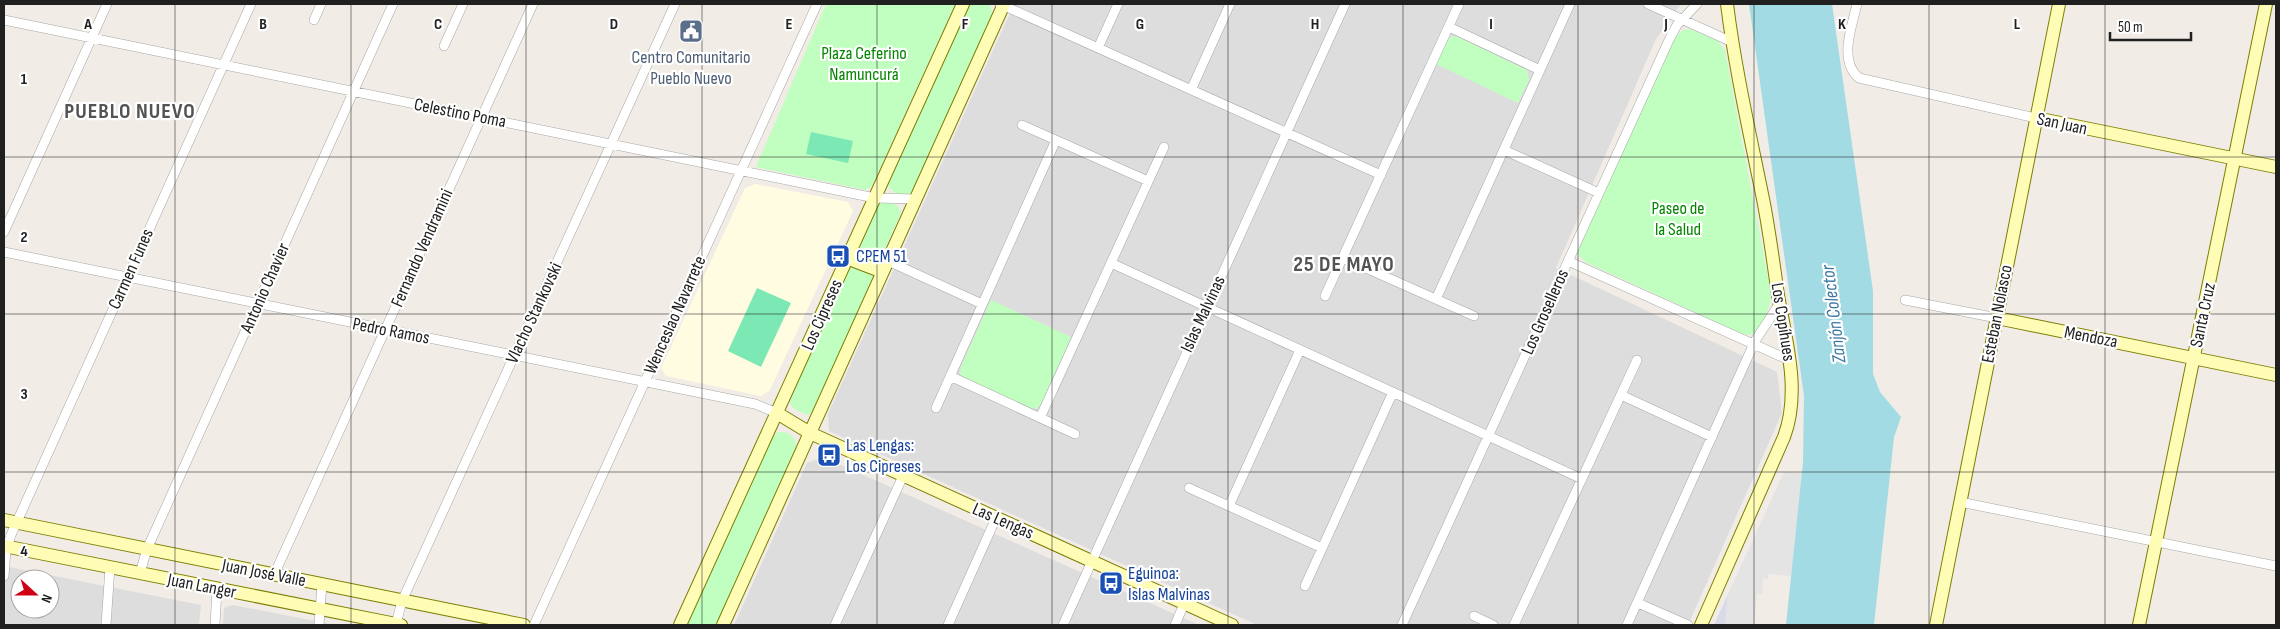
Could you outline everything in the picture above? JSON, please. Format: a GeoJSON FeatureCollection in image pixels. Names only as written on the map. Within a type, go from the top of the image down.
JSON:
{"type":"FeatureCollection","features":[{"type":"Feature","properties":{"kind":"main road","name":"Los Cipreses"},"geometry":{"type":"LineString","coordinates":[[680,625],[964,4]]}},
{"type":"Feature","properties":{"kind":"main road"},"geometry":{"type":"LineString","coordinates":[[723,625],[1003,4]]}},
{"type":"Feature","properties":{"kind":"main road","name":"Los Copíhues"},"geometry":{"type":"LineString","coordinates":[[1701,625],[1787,429],[1792,399],[1789,360],[1764,203],[1736,73],[1727,4]]}},
{"type":"Feature","properties":{"kind":"main road","name":"Esteban Nolasco"},"geometry":{"type":"LineString","coordinates":[[1936,625],[2059,4]]}},
{"type":"Feature","properties":{"kind":"main road","name":"Santa Cruz"},"geometry":{"type":"LineString","coordinates":[[2139,625],[2266,4]]}},
{"type":"Feature","properties":{"kind":"main road","name":"San Juan"},"geometry":{"type":"LineString","coordinates":[[2036,118],[2276,167]]}},
{"type":"Feature","properties":{"kind":"main road"},"geometry":{"type":"LineString","coordinates":[[850,252],[854,261],[878,271],[886,264]]}},
{"type":"Feature","properties":{"kind":"main road","name":"Mendoza"},"geometry":{"type":"LineString","coordinates":[[1996,318],[2276,375]]}},
{"type":"Feature","properties":{"kind":"main road","name":"Las Lengas"},"geometry":{"type":"LineString","coordinates":[[777,413],[810,433],[1232,625]]}},
{"type":"Feature","properties":{"kind":"main road","name":"Juan José Valle"},"geometry":{"type":"LineString","coordinates":[[4,520],[524,625]]}},
{"type":"Feature","properties":{"kind":"main road","name":"Juan Langer"},"geometry":{"type":"LineString","coordinates":[[7,543],[110,567],[399,625]]}},
{"type":"Feature","properties":{"kind":"street"},"geometry":{"type":"LineString","coordinates":[[4,232],[108,4]]}},
{"type":"Feature","properties":{"kind":"street","name":"Carmen Funes"},"geometry":{"type":"LineString","coordinates":[[7,543],[252,4]]}},
{"type":"Feature","properties":{"kind":"street"},"geometry":{"type":"LineString","coordinates":[[314,20],[321,4]]}},
{"type":"Feature","properties":{"kind":"street","name":"Antonio Chavier"},"geometry":{"type":"LineString","coordinates":[[140,573],[147,549],[393,4]]}},
{"type":"Feature","properties":{"kind":"street"},"geometry":{"type":"LineString","coordinates":[[444,46],[463,4]]}},
{"type":"Feature","properties":{"kind":"street","name":"Fernando Vendramini"},"geometry":{"type":"LineString","coordinates":[[274,575],[533,4]]}},
{"type":"Feature","properties":{"kind":"street","name":"Vlacho Stankovski"},"geometry":{"type":"LineString","coordinates":[[399,625],[402,601],[675,4]]}},
{"type":"Feature","properties":{"kind":"street","name":"Wenceslao Navarrete"},"geometry":{"type":"LineString","coordinates":[[534,625],[817,4]]}},
{"type":"Feature","properties":{"kind":"street"},"geometry":{"type":"LineString","coordinates":[[1003,4],[1381,175]]}},
{"type":"Feature","properties":{"kind":"street"},"geometry":{"type":"LineString","coordinates":[[1098,48],[1118,4]]}},
{"type":"Feature","properties":{"kind":"street"},"geometry":{"type":"LineString","coordinates":[[1191,90],[1230,4]]}},
{"type":"Feature","properties":{"kind":"street","name":"Islas Malvinas"},"geometry":{"type":"LineString","coordinates":[[1062,625],[1345,4]]}},
{"type":"Feature","properties":{"kind":"street"},"geometry":{"type":"LineString","coordinates":[[1325,296],[1459,4]]}},
{"type":"Feature","properties":{"kind":"street"},"geometry":{"type":"LineString","coordinates":[[1436,299],[1570,4]]}},
{"type":"Feature","properties":{"kind":"street"},"geometry":{"type":"LineString","coordinates":[[1648,4],[1732,42]]}},
{"type":"Feature","properties":{"kind":"street","name":"Los Groselleros"},"geometry":{"type":"LineString","coordinates":[[1402,625],[1670,36],[1696,4]]}},
{"type":"Feature","properties":{"kind":"street","name":"San Juan"},"geometry":{"type":"LineString","coordinates":[[1857,4],[1848,52],[1852,72],[1859,78],[1868,82],[2036,118]]}},
{"type":"Feature","properties":{"kind":"street","name":"Celestino Poma"},"geometry":{"type":"LineString","coordinates":[[4,20],[875,198],[916,199]]}},
{"type":"Feature","properties":{"kind":"street"},"geometry":{"type":"LineString","coordinates":[[1449,27],[1540,70]]}},
{"type":"Feature","properties":{"kind":"street"},"geometry":{"type":"LineString","coordinates":[[1022,124],[1148,181]]}},
{"type":"Feature","properties":{"kind":"street"},"geometry":{"type":"LineString","coordinates":[[936,408],[1056,140]]}},
{"type":"Feature","properties":{"kind":"street"},"geometry":{"type":"LineString","coordinates":[[1040,418],[1164,147]]}},
{"type":"Feature","properties":{"kind":"street"},"geometry":{"type":"LineString","coordinates":[[1504,150],[1599,193]]}},
{"type":"Feature","properties":{"kind":"street","name":"Pedro Ramos"},"geometry":{"type":"LineString","coordinates":[[4,252],[755,404],[777,413]]}},
{"type":"Feature","properties":{"kind":"street"},"geometry":{"type":"LineString","coordinates":[[1343,258],[1474,316]]}},
{"type":"Feature","properties":{"kind":"street"},"geometry":{"type":"LineString","coordinates":[[1568,261],[1789,360]]}},
{"type":"Feature","properties":{"kind":"street"},"geometry":{"type":"LineString","coordinates":[[1111,263],[1582,479]]}},
{"type":"Feature","properties":{"kind":"street"},"geometry":{"type":"LineString","coordinates":[[886,264],[982,304]]}},
{"type":"Feature","properties":{"kind":"street","name":"Mendoza"},"geometry":{"type":"LineString","coordinates":[[1905,300],[1996,318]]}},
{"type":"Feature","properties":{"kind":"street"},"geometry":{"type":"LineString","coordinates":[[1627,625],[1754,344],[1780,304]]}},
{"type":"Feature","properties":{"kind":"street"},"geometry":{"type":"LineString","coordinates":[[1229,506],[1300,350]]}},
{"type":"Feature","properties":{"kind":"street"},"geometry":{"type":"LineString","coordinates":[[1514,625],[1637,360]]}},
{"type":"Feature","properties":{"kind":"street"},"geometry":{"type":"LineString","coordinates":[[950,376],[1075,434]]}},
{"type":"Feature","properties":{"kind":"street"},"geometry":{"type":"LineString","coordinates":[[1305,586],[1393,392]]}},
{"type":"Feature","properties":{"kind":"street"},"geometry":{"type":"LineString","coordinates":[[1621,396],[1712,437]]}},
{"type":"Feature","properties":{"kind":"street"},"geometry":{"type":"LineString","coordinates":[[835,625],[903,476]]}},
{"type":"Feature","properties":{"kind":"street"},"geometry":{"type":"LineString","coordinates":[[1189,488],[1322,548]]}},
{"type":"Feature","properties":{"kind":"street"},"geometry":{"type":"LineString","coordinates":[[1960,502],[2276,566]]}},
{"type":"Feature","properties":{"kind":"street"},"geometry":{"type":"LineString","coordinates":[[948,625],[996,518]]}},
{"type":"Feature","properties":{"kind":"street"},"geometry":{"type":"LineString","coordinates":[[4,576],[7,543]]}},
{"type":"Feature","properties":{"kind":"street"},"geometry":{"type":"LineString","coordinates":[[106,625],[110,567]]}},
{"type":"Feature","properties":{"kind":"street"},"geometry":{"type":"LineString","coordinates":[[319,625],[322,584]]}},
{"type":"Feature","properties":{"kind":"street"},"geometry":{"type":"LineString","coordinates":[[215,625],[217,589]]}},
{"type":"Feature","properties":{"kind":"street"},"geometry":{"type":"LineString","coordinates":[[1638,603],[1688,625]]}},
{"type":"Feature","properties":{"kind":"street"},"geometry":{"type":"LineString","coordinates":[[1175,625],[1184,604]]}},
{"type":"Feature","properties":{"kind":"street"},"geometry":{"type":"LineString","coordinates":[[1474,616],[1493,625]]}},
{"type":"Feature","properties":{"kind":"shaded area"},"geometry":{"type":"Polygon","coordinates":[[[1014,4],[1681,4],[1656,39],[1556,268],[1777,372],[1782,413],[1688,625],[1257,625],[829,431],[828,414],[1014,4]]]}},
{"type":"Feature","properties":{"kind":"shaded area"},"geometry":{"type":"Polygon","coordinates":[[[755,184],[848,202],[853,211],[770,390],[761,396],[666,376],[661,368],[745,188],[755,184]]]}},
{"type":"Feature","properties":{"kind":"shaded area"},"geometry":{"type":"Polygon","coordinates":[[[823,457],[1199,625],[734,625],[807,463],[823,457]]]}},
{"type":"Feature","properties":{"kind":"shaded area"},"geometry":{"type":"Polygon","coordinates":[[[1784,472],[1802,473],[1791,576],[1768,574],[1768,579],[1763,578],[1762,594],[1757,594],[1754,625],[1725,625],[1728,594],[1784,472]]]}},
{"type":"Feature","properties":{"kind":"shaded area"},"geometry":{"type":"Polygon","coordinates":[[[4,566],[19,569],[10,569],[10,619],[60,619],[60,577],[201,605],[199,625],[4,625],[4,566]]]}},
{"type":"Feature","properties":{"kind":"shaded area"},"geometry":{"type":"Polygon","coordinates":[[[1728,594],[1725,625],[1714,625],[1728,594]]]}},
{"type":"Feature","properties":{"kind":"shaded area"},"geometry":{"type":"Polygon","coordinates":[[[233,605],[335,625],[223,625],[224,608],[233,605]]]}},
{"type":"Feature","properties":{"kind":"green space","name":"Plaza Ceferino Namuncurá"},"geometry":{"type":"Polygon","coordinates":[[[826,4],[955,4],[872,186],[866,190],[756,167],[826,4]]]}},
{"type":"Feature","properties":{"kind":"green space"},"geometry":{"type":"Polygon","coordinates":[[[989,4],[992,10],[991,18],[913,190],[909,195],[896,194],[889,188],[889,180],[969,5],[989,4]]]}},
{"type":"Feature","properties":{"kind":"green space","name":"Paseo de la Salud"},"geometry":{"type":"Polygon","coordinates":[[[1690,29],[1718,41],[1725,51],[1771,294],[1770,304],[1765,317],[1754,333],[1750,335],[1743,334],[1585,262],[1578,254],[1578,249],[1675,37],[1683,30],[1690,29]]]}},
{"type":"Feature","properties":{"kind":"green space"},"geometry":{"type":"Polygon","coordinates":[[[1452,36],[1458,37],[1527,70],[1529,80],[1518,103],[1436,64],[1447,40],[1452,36]]]}},
{"type":"Feature","properties":{"kind":"green space"},"geometry":{"type":"Polygon","coordinates":[[[811,132],[853,141],[848,163],[806,154],[811,132]]]}},
{"type":"Feature","properties":{"kind":"green space"},"geometry":{"type":"Polygon","coordinates":[[[882,202],[894,204],[901,213],[878,264],[858,257],[857,251],[878,205],[882,202]]]}},
{"type":"Feature","properties":{"kind":"green space"},"geometry":{"type":"Polygon","coordinates":[[[851,263],[875,274],[812,412],[808,415],[796,410],[790,404],[791,396],[851,263]]]}},
{"type":"Feature","properties":{"kind":"green space"},"geometry":{"type":"Polygon","coordinates":[[[757,288],[791,303],[761,367],[728,351],[757,288]]]}},
{"type":"Feature","properties":{"kind":"green space"},"geometry":{"type":"Polygon","coordinates":[[[991,300],[1071,337],[1041,404],[1036,409],[1030,408],[960,374],[961,367],[991,300]]]}},
{"type":"Feature","properties":{"kind":"green space"},"geometry":{"type":"Polygon","coordinates":[[[778,432],[789,434],[794,439],[796,451],[716,625],[687,625],[771,439],[778,432]]]}},
{"type":"Feature","properties":{"kind":"water","name":"Zanjón Colector"},"geometry":{"type":"Polygon","coordinates":[[[1749,4],[1832,4],[1873,291],[1873,374],[1880,392],[1901,417],[1894,437],[1874,625],[1786,625],[1803,462],[1804,396],[1749,4]]]}},
{"type":"Feature","properties":{"kind":"place","name":"Centro Comunitario Pueblo Nuevo"},"geometry":{"type":"Point","coordinates":[691,31]}},
{"type":"Feature","properties":{"kind":"place","name":"CPEM 51"},"geometry":{"type":"Point","coordinates":[838,256]}},
{"type":"Feature","properties":{"kind":"place","name":"Las Lengas: Los Cipreses"},"geometry":{"type":"Point","coordinates":[829,455]}},
{"type":"Feature","properties":{"kind":"place","name":"Eguinoa: Islas Malvinas"},"geometry":{"type":"Point","coordinates":[1111,583]}},
{"type":"Feature","properties":{"kind":"district","name":"PUEBLO NUEVO"},"geometry":{"type":"Point","coordinates":[130,111]}},
{"type":"Feature","properties":{"kind":"district","name":"25 DE MAYO"},"geometry":{"type":"Point","coordinates":[1344,264]}}]}
